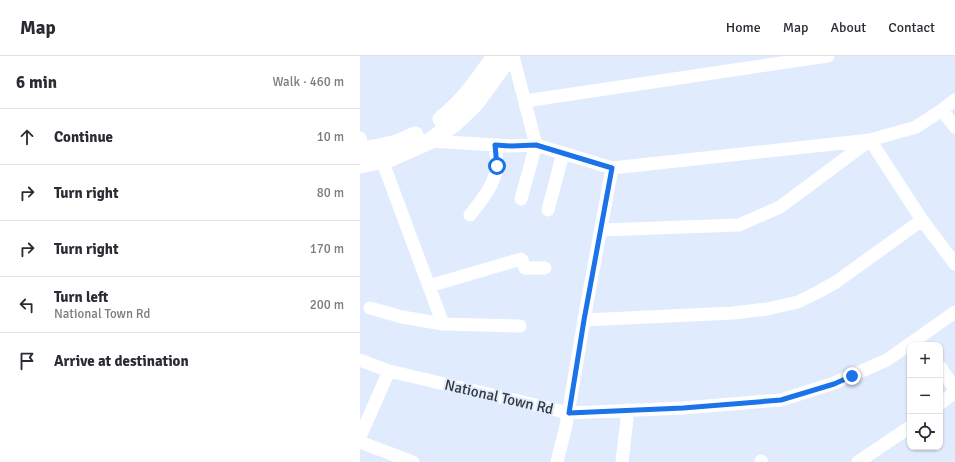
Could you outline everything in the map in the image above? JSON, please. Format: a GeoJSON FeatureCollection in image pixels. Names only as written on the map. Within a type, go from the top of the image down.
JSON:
{"type":"FeatureCollection","features":[{"type":"Feature","properties":{"kind":"main road"},"geometry":{"type":"LineString","coordinates":[[366,155],[398,143],[426,130],[451,111],[477,83],[494,56]]}},
{"type":"Feature","properties":{"kind":"main road"},"geometry":{"type":"LineString","coordinates":[[366,155],[388,159],[430,140],[455,123],[476,103],[510,56]]}},
{"type":"Feature","properties":{"kind":"street"},"geometry":{"type":"LineString","coordinates":[[513,56],[536,145],[522,199]]}},
{"type":"Feature","properties":{"kind":"street"},"geometry":{"type":"LineString","coordinates":[[525,101],[828,56]]}},
{"type":"Feature","properties":{"kind":"street"},"geometry":{"type":"LineString","coordinates":[[430,140],[512,146],[536,145],[612,168],[870,140],[916,127],[955,100]]}},
{"type":"Feature","properties":{"kind":"street"},"geometry":{"type":"LineString","coordinates":[[942,110],[955,127]]}},
{"type":"Feature","properties":{"kind":"street"},"geometry":{"type":"LineString","coordinates":[[870,140],[922,220],[955,264]]}},
{"type":"Feature","properties":{"kind":"street"},"geometry":{"type":"LineString","coordinates":[[600,230],[739,225],[780,207],[870,140]]}},
{"type":"Feature","properties":{"kind":"street"},"geometry":{"type":"LineString","coordinates":[[470,215],[488,191],[493,180],[497,166],[495,145]]}},
{"type":"Feature","properties":{"kind":"street"},"geometry":{"type":"LineString","coordinates":[[548,210],[563,153]]}},
{"type":"Feature","properties":{"kind":"street"},"geometry":{"type":"LineString","coordinates":[[366,155],[429,286],[443,324]]}},
{"type":"Feature","properties":{"kind":"street"},"geometry":{"type":"LineString","coordinates":[[557,462],[569,413],[584,320],[612,168]]}},
{"type":"Feature","properties":{"kind":"street"},"geometry":{"type":"LineString","coordinates":[[584,320],[733,313],[767,309],[798,302],[836,282],[922,220]]}},
{"type":"Feature","properties":{"kind":"street"},"geometry":{"type":"LineString","coordinates":[[429,286],[521,259],[525,268],[545,268]]}},
{"type":"Feature","properties":{"kind":"street"},"geometry":{"type":"LineString","coordinates":[[370,308],[402,317],[443,324],[520,326]]}},
{"type":"Feature","properties":{"kind":"street","name":"National Town Rd"},"geometry":{"type":"LineString","coordinates":[[360,360],[389,371],[569,413],[683,408],[781,400],[834,384],[887,360],[922,341],[955,312]]}},
{"type":"Feature","properties":{"kind":"street"},"geometry":{"type":"LineString","coordinates":[[360,437],[389,371]]}},
{"type":"Feature","properties":{"kind":"street"},"geometry":{"type":"LineString","coordinates":[[943,371],[955,389]]}},
{"type":"Feature","properties":{"kind":"street"},"geometry":{"type":"LineString","coordinates":[[943,402],[955,392]]}},
{"type":"Feature","properties":{"kind":"street"},"geometry":{"type":"LineString","coordinates":[[622,462],[628,410]]}},
{"type":"Feature","properties":{"kind":"street"},"geometry":{"type":"LineString","coordinates":[[858,462],[907,429]]}},
{"type":"Feature","properties":{"kind":"street"},"geometry":{"type":"LineString","coordinates":[[360,442],[413,462]]}},
{"type":"Feature","properties":{"kind":"route"},"geometry":{"type":"LineString","coordinates":[[497,166],[495,145],[536,145],[612,168],[584,320],[569,413],[683,408],[781,400],[834,384],[852,376]]}}]}
